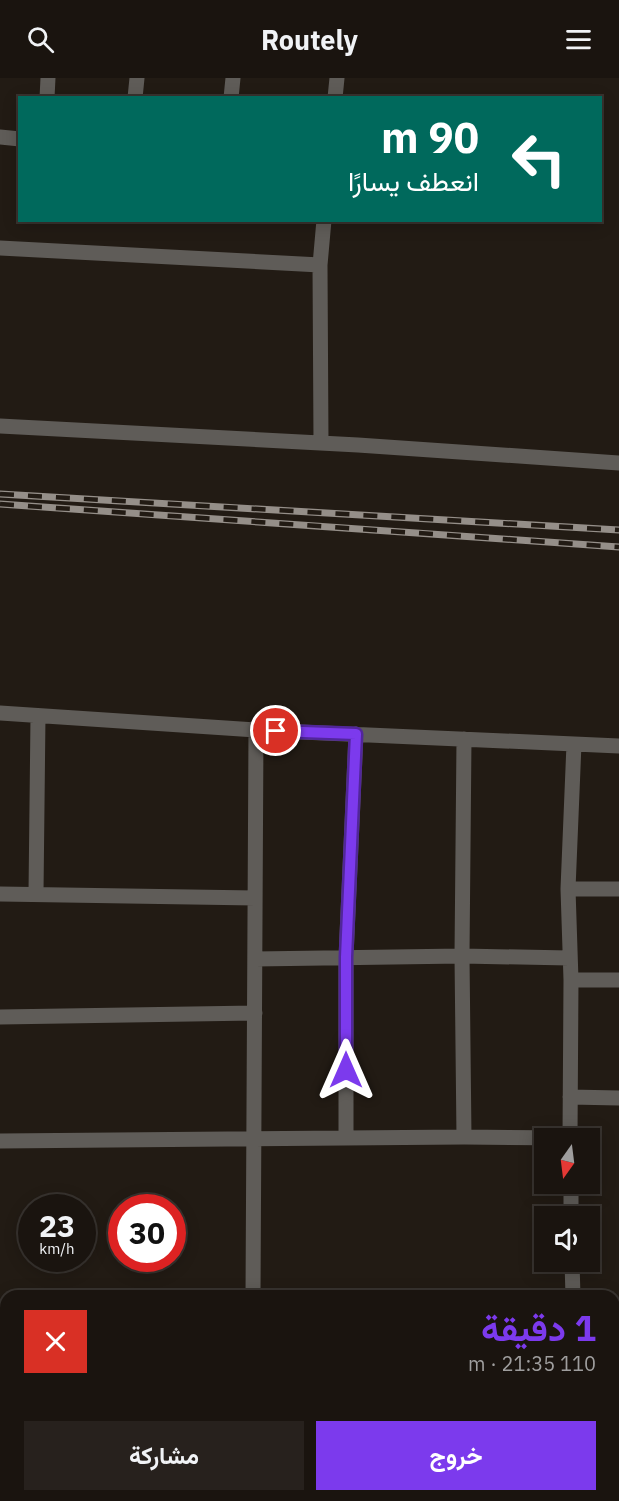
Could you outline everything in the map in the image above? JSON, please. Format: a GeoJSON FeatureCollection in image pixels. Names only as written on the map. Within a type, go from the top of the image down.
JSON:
{"type":"FeatureCollection","features":[{"type":"Feature","properties":{"kind":"street"},"geometry":{"type":"LineString","coordinates":[[47,96],[48,78]]}},
{"type":"Feature","properties":{"kind":"street"},"geometry":{"type":"LineString","coordinates":[[135,96],[137,78]]}},
{"type":"Feature","properties":{"kind":"street"},"geometry":{"type":"LineString","coordinates":[[231,96],[233,78]]}},
{"type":"Feature","properties":{"kind":"street"},"geometry":{"type":"LineString","coordinates":[[336,96],[337,78]]}},
{"type":"Feature","properties":{"kind":"street"},"geometry":{"type":"LineString","coordinates":[[0,138],[18,139]]}},
{"type":"Feature","properties":{"kind":"street"},"geometry":{"type":"LineString","coordinates":[[321,443],[320,265],[324,222]]}},
{"type":"Feature","properties":{"kind":"street"},"geometry":{"type":"LineString","coordinates":[[0,248],[320,265]]}},
{"type":"Feature","properties":{"kind":"street"},"geometry":{"type":"LineString","coordinates":[[0,426],[321,443],[619,463]]}},
{"type":"Feature","properties":{"kind":"street"},"geometry":{"type":"LineString","coordinates":[[0,713],[256,730],[619,746]]}},
{"type":"Feature","properties":{"kind":"street"},"geometry":{"type":"LineString","coordinates":[[36,893],[38,716]]}},
{"type":"Feature","properties":{"kind":"street"},"geometry":{"type":"LineString","coordinates":[[253,1290],[256,730]]}},
{"type":"Feature","properties":{"kind":"street"},"geometry":{"type":"LineString","coordinates":[[346,1137],[346,957],[356,734]]}},
{"type":"Feature","properties":{"kind":"street"},"geometry":{"type":"LineString","coordinates":[[464,739],[462,956],[464,1137]]}},
{"type":"Feature","properties":{"kind":"street"},"geometry":{"type":"LineString","coordinates":[[570,1128],[571,980],[568,889],[574,744]]}},
{"type":"Feature","properties":{"kind":"street"},"geometry":{"type":"LineString","coordinates":[[568,889],[619,889]]}},
{"type":"Feature","properties":{"kind":"street"},"geometry":{"type":"LineString","coordinates":[[0,894],[255,898]]}},
{"type":"Feature","properties":{"kind":"street"},"geometry":{"type":"LineString","coordinates":[[255,959],[462,956],[569,958]]}},
{"type":"Feature","properties":{"kind":"street"},"geometry":{"type":"LineString","coordinates":[[571,980],[619,980]]}},
{"type":"Feature","properties":{"kind":"street"},"geometry":{"type":"LineString","coordinates":[[0,1017],[255,1013]]}},
{"type":"Feature","properties":{"kind":"street"},"geometry":{"type":"LineString","coordinates":[[570,1097],[619,1098]]}},
{"type":"Feature","properties":{"kind":"street"},"geometry":{"type":"LineString","coordinates":[[0,1141],[254,1140],[346,1137],[534,1138]]}},
{"type":"Feature","properties":{"kind":"street"},"geometry":{"type":"LineString","coordinates":[[572,1272],[573,1290]]}},
{"type":"Feature","properties":{"kind":"railway"},"geometry":{"type":"LineString","coordinates":[[0,494],[619,530]]}},
{"type":"Feature","properties":{"kind":"railway"},"geometry":{"type":"LineString","coordinates":[[0,504],[619,547]]}},
{"type":"Feature","properties":{"kind":"route"},"geometry":{"type":"LineString","coordinates":[[276,731],[356,734],[346,957],[346,1070]]}}]}
